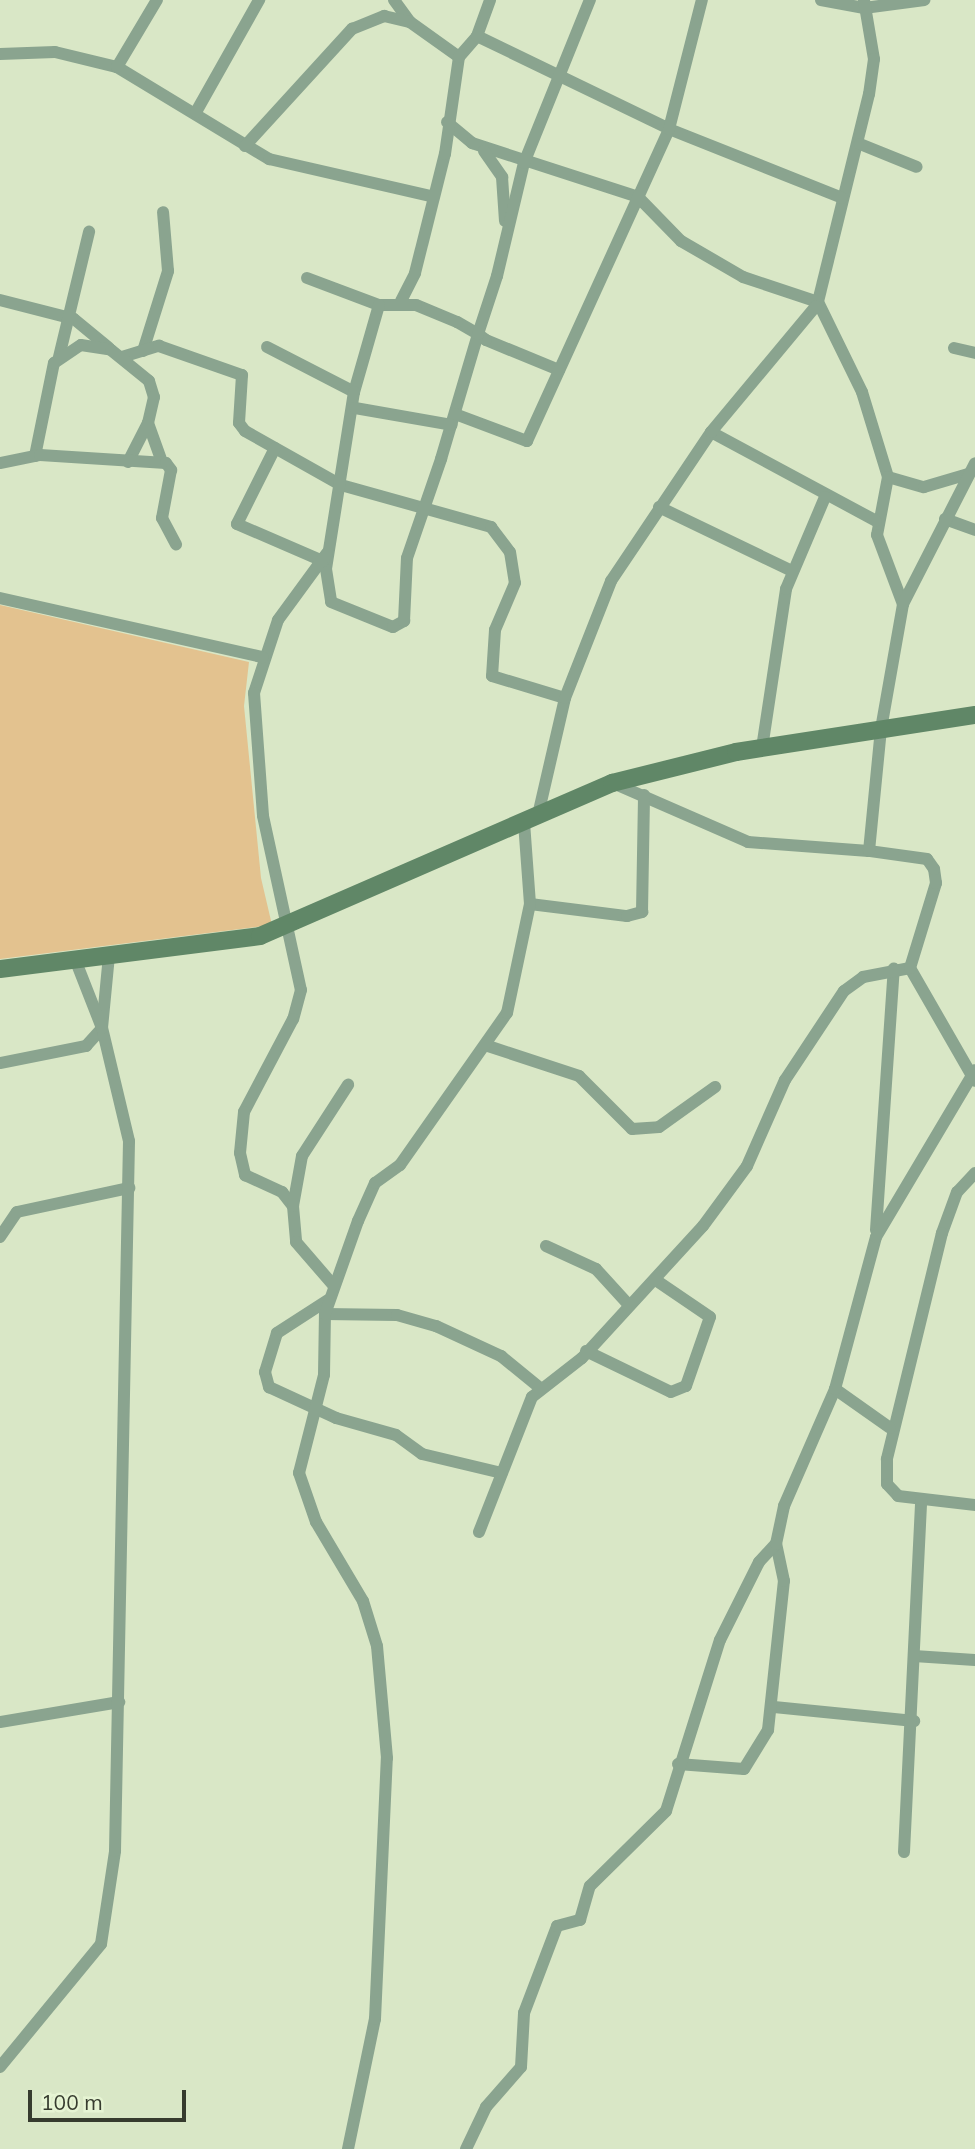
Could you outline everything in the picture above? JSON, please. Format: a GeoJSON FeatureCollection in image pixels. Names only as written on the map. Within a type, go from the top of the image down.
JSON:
{"type":"FeatureCollection","features":[{"type":"Feature","properties":{"kind":"street"},"geometry":{"type":"LineString","coordinates":[[117,66],[157,0]]}},
{"type":"Feature","properties":{"kind":"street"},"geometry":{"type":"LineString","coordinates":[[196,112],[259,0]]}},
{"type":"Feature","properties":{"kind":"street"},"geometry":{"type":"LineString","coordinates":[[394,0],[410,22],[459,57]]}},
{"type":"Feature","properties":{"kind":"street"},"geometry":{"type":"LineString","coordinates":[[401,301],[415,273],[430,196],[445,154],[447,122],[459,57],[477,36],[491,0]]}},
{"type":"Feature","properties":{"kind":"street"},"geometry":{"type":"LineString","coordinates":[[379,305],[354,392],[355,408],[326,556],[331,602],[400,626],[407,558],[497,276],[524,163],[563,76],[590,0]]}},
{"type":"Feature","properties":{"kind":"street"},"geometry":{"type":"LineString","coordinates":[[355,408],[453,419],[524,443],[669,130],[702,0]]}},
{"type":"Feature","properties":{"kind":"street"},"geometry":{"type":"LineString","coordinates":[[821,0],[864,4],[924,0]]}},
{"type":"Feature","properties":{"kind":"street"},"geometry":{"type":"LineString","coordinates":[[348,2149],[375,2019],[387,1758],[377,1646],[363,1601],[299,1482],[311,1441],[312,1409],[324,1375],[325,1314],[328,1300],[375,1183],[400,1165],[488,1046],[507,1013],[530,904],[531,818],[565,698],[600,601],[659,507],[711,432],[817,304],[842,198],[860,144],[874,59],[864,4]]}},
{"type":"Feature","properties":{"kind":"street"},"geometry":{"type":"LineString","coordinates":[[245,146],[352,29],[384,16],[410,22]]}},
{"type":"Feature","properties":{"kind":"street"},"geometry":{"type":"LineString","coordinates":[[477,36],[669,130],[842,198]]}},
{"type":"Feature","properties":{"kind":"street"},"geometry":{"type":"LineString","coordinates":[[0,54],[55,52],[117,66],[196,112],[245,146],[282,163],[430,196]]}},
{"type":"Feature","properties":{"kind":"street"},"geometry":{"type":"LineString","coordinates":[[447,122],[472,144],[494,158],[502,177],[506,215],[497,276]]}},
{"type":"Feature","properties":{"kind":"street"},"geometry":{"type":"LineString","coordinates":[[472,144],[524,163],[638,197],[681,241],[743,277],[817,304],[862,392],[888,477],[876,521],[903,604]]}},
{"type":"Feature","properties":{"kind":"street"},"geometry":{"type":"LineString","coordinates":[[860,144],[917,167]]}},
{"type":"Feature","properties":{"kind":"street"},"geometry":{"type":"LineString","coordinates":[[143,351],[168,271],[163,212]]}},
{"type":"Feature","properties":{"kind":"street"},"geometry":{"type":"LineString","coordinates":[[35,456],[48,383],[59,357],[64,317],[89,232]]}},
{"type":"Feature","properties":{"kind":"street"},"geometry":{"type":"LineString","coordinates":[[307,278],[379,305],[401,301],[559,370]]}},
{"type":"Feature","properties":{"kind":"street"},"geometry":{"type":"LineString","coordinates":[[0,300],[64,317],[149,381],[154,397],[148,424],[128,463]]}},
{"type":"Feature","properties":{"kind":"street"},"geometry":{"type":"LineString","coordinates":[[59,357],[81,345],[116,354],[159,346],[242,375],[239,423],[275,448],[341,485],[426,505],[491,527],[510,552],[515,583],[495,630],[492,677],[565,698]]}},
{"type":"Feature","properties":{"kind":"street"},"geometry":{"type":"LineString","coordinates":[[267,347],[354,392]]}},
{"type":"Feature","properties":{"kind":"street"},"geometry":{"type":"LineString","coordinates":[[954,348],[975,353]]}},
{"type":"Feature","properties":{"kind":"street"},"geometry":{"type":"LineString","coordinates":[[148,424],[162,462],[170,470],[162,518],[176,544]]}},
{"type":"Feature","properties":{"kind":"street"},"geometry":{"type":"LineString","coordinates":[[711,432],[825,497],[876,521]]}},
{"type":"Feature","properties":{"kind":"street"},"geometry":{"type":"LineString","coordinates":[[275,448],[237,524],[326,556]]}},
{"type":"Feature","properties":{"kind":"street"},"geometry":{"type":"LineString","coordinates":[[0,463],[35,456],[128,463],[162,462]]}},
{"type":"Feature","properties":{"kind":"street"},"geometry":{"type":"LineString","coordinates":[[888,477],[924,487],[972,468]]}},
{"type":"Feature","properties":{"kind":"street"},"geometry":{"type":"LineString","coordinates":[[869,851],[881,730],[903,604],[972,468]]}},
{"type":"Feature","properties":{"kind":"street"},"geometry":{"type":"LineString","coordinates":[[762,748],[792,571],[825,497]]}},
{"type":"Feature","properties":{"kind":"street"},"geometry":{"type":"LineString","coordinates":[[659,507],[792,571]]}},
{"type":"Feature","properties":{"kind":"street"},"geometry":{"type":"LineString","coordinates":[[945,519],[975,530]]}},
{"type":"Feature","properties":{"kind":"street"},"geometry":{"type":"LineString","coordinates":[[293,1206],[282,1192],[245,1175],[240,1153],[244,1112],[301,990],[285,929],[257,760],[254,693],[261,657],[285,609],[326,556]]}},
{"type":"Feature","properties":{"kind":"street"},"geometry":{"type":"LineString","coordinates":[[0,598],[261,657]]}},
{"type":"Feature","properties":{"kind":"street"},"geometry":{"type":"LineString","coordinates":[[0,969],[285,929],[612,783],[762,748],[975,715]]}},
{"type":"Feature","properties":{"kind":"street"},"geometry":{"type":"LineString","coordinates":[[612,783],[644,794],[748,842],[869,851],[927,859],[934,869],[936,883],[910,968],[973,1076],[876,1237]]}},
{"type":"Feature","properties":{"kind":"street"},"geometry":{"type":"LineString","coordinates":[[530,904],[627,916],[642,912],[644,794]]}},
{"type":"Feature","properties":{"kind":"street"},"geometry":{"type":"LineString","coordinates":[[0,1063],[86,1046],[102,1028],[109,955]]}},
{"type":"Feature","properties":{"kind":"street"},"geometry":{"type":"LineString","coordinates":[[0,2067],[101,1944],[115,1851],[129,1141],[102,1028],[75,959]]}},
{"type":"Feature","properties":{"kind":"street"},"geometry":{"type":"LineString","coordinates":[[479,1532],[540,1388],[586,1351],[628,1304],[657,1281],[747,1166],[785,1080],[844,991],[863,977],[910,968]]}},
{"type":"Feature","properties":{"kind":"street"},"geometry":{"type":"LineString","coordinates":[[678,1764],[744,1769],[768,1730],[774,1707],[784,1581],[776,1545],[784,1506],[835,1389],[876,1237],[894,969]]}},
{"type":"Feature","properties":{"kind":"street"},"geometry":{"type":"LineString","coordinates":[[488,1046],[579,1076],[632,1129],[659,1127],[715,1087]]}},
{"type":"Feature","properties":{"kind":"street"},"geometry":{"type":"LineString","coordinates":[[334,1286],[296,1242],[293,1206],[302,1156],[348,1085]]}},
{"type":"Feature","properties":{"kind":"street"},"geometry":{"type":"LineString","coordinates":[[975,1173],[957,1192],[942,1233],[890,1428],[887,1484],[898,1496],[975,1504]]}},
{"type":"Feature","properties":{"kind":"street"},"geometry":{"type":"LineString","coordinates":[[0,1237],[18,1212],[129,1188]]}},
{"type":"Feature","properties":{"kind":"street"},"geometry":{"type":"LineString","coordinates":[[546,1246],[596,1269],[628,1304]]}},
{"type":"Feature","properties":{"kind":"street"},"geometry":{"type":"LineString","coordinates":[[586,1351],[671,1392],[686,1386],[710,1317],[657,1281]]}},
{"type":"Feature","properties":{"kind":"street"},"geometry":{"type":"LineString","coordinates":[[328,1300],[277,1333],[265,1373],[269,1387],[312,1409],[378,1427],[431,1457],[502,1473]]}},
{"type":"Feature","properties":{"kind":"street"},"geometry":{"type":"LineString","coordinates":[[325,1314],[397,1315],[436,1326],[501,1356],[540,1388]]}},
{"type":"Feature","properties":{"kind":"street"},"geometry":{"type":"LineString","coordinates":[[835,1389],[890,1428]]}},
{"type":"Feature","properties":{"kind":"street"},"geometry":{"type":"LineString","coordinates":[[904,1852],[914,1721],[921,1500]]}},
{"type":"Feature","properties":{"kind":"street"},"geometry":{"type":"LineString","coordinates":[[466,2149],[486,2107],[522,2067],[524,2013],[557,1926],[580,1920],[590,1886],[666,1811],[678,1764],[720,1640],[759,1562],[776,1545]]}},
{"type":"Feature","properties":{"kind":"street"},"geometry":{"type":"LineString","coordinates":[[914,1656],[975,1660]]}},
{"type":"Feature","properties":{"kind":"street"},"geometry":{"type":"LineString","coordinates":[[0,1722],[119,1702]]}},
{"type":"Feature","properties":{"kind":"street"},"geometry":{"type":"LineString","coordinates":[[774,1707],[914,1721]]}},
{"type":"Feature","properties":{"kind":"shaded area"},"geometry":{"type":"Polygon","coordinates":[[[0,605],[249,662],[244,706],[261,878],[272,925],[0,959],[0,605]]]}}]}
